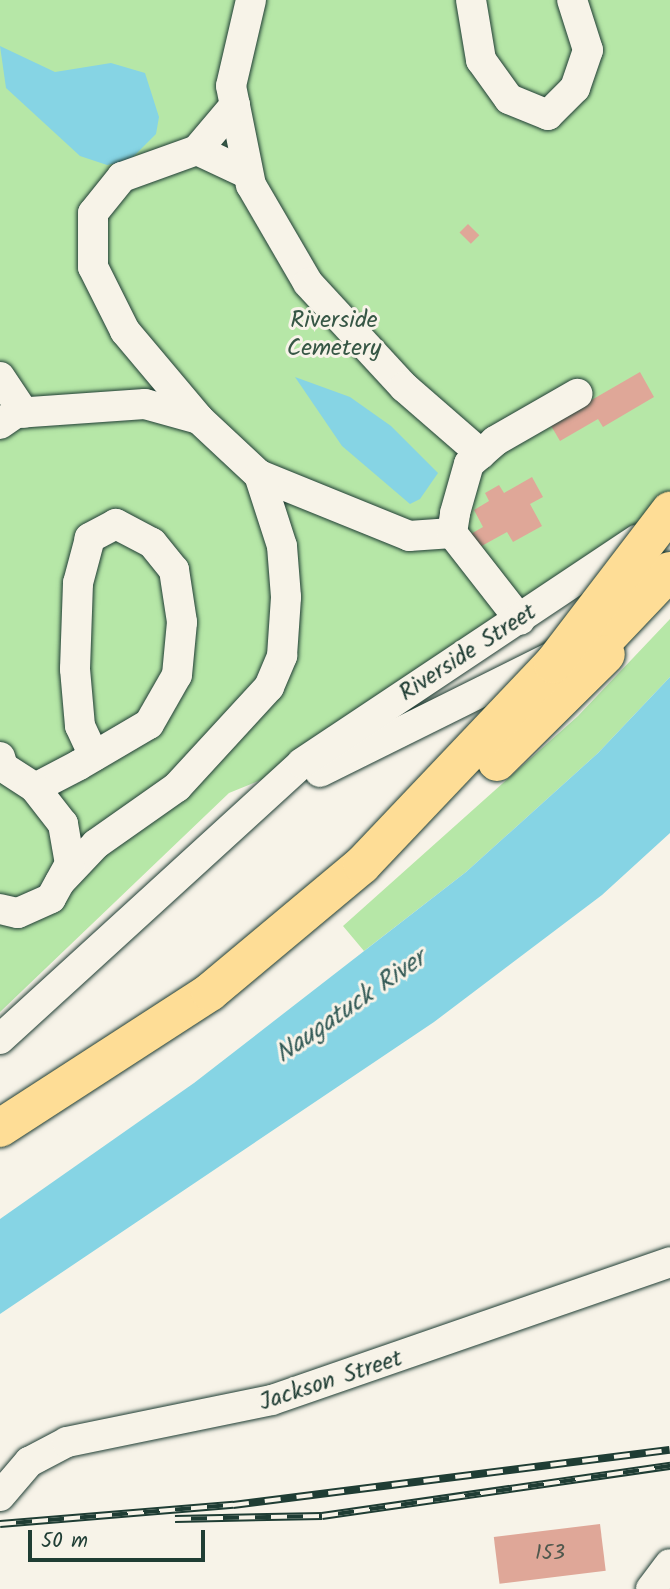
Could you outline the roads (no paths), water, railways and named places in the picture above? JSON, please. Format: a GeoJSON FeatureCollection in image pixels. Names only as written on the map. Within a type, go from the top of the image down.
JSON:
{"type":"FeatureCollection","features":[{"type":"Feature","properties":{"kind":"highway"},"geometry":{"type":"LineString","coordinates":[[211,992],[432,797],[553,664],[670,512]]}},
{"type":"Feature","properties":{"kind":"highway"},"geometry":{"type":"LineString","coordinates":[[569,678],[670,536]]}},
{"type":"Feature","properties":{"kind":"highway"},"geometry":{"type":"LineString","coordinates":[[0,1138],[78,1093],[292,931],[569,678],[670,571]]}},
{"type":"Feature","properties":{"kind":"highway"},"geometry":{"type":"LineString","coordinates":[[0,1128],[211,992],[289,938],[447,809],[670,586]]}},
{"type":"Feature","properties":{"kind":"street"},"geometry":{"type":"LineString","coordinates":[[251,0],[231,86],[248,174],[308,283],[404,387],[481,454]]}},
{"type":"Feature","properties":{"kind":"street"},"geometry":{"type":"LineString","coordinates":[[471,0],[481,60],[509,99],[548,115],[575,88],[588,50],[572,0]]}},
{"type":"Feature","properties":{"kind":"street"},"geometry":{"type":"LineString","coordinates":[[235,105],[197,150],[122,177],[93,214],[93,267],[142,351],[199,419],[259,475],[409,536],[452,533]]}},
{"type":"Feature","properties":{"kind":"street"},"geometry":{"type":"LineString","coordinates":[[197,150],[248,174]]}},
{"type":"Feature","properties":{"kind":"street"},"geometry":{"type":"LineString","coordinates":[[114,406],[137,386],[142,351]]}},
{"type":"Feature","properties":{"kind":"street"},"geometry":{"type":"LineString","coordinates":[[0,377],[12,418],[145,404],[199,419]]}},
{"type":"Feature","properties":{"kind":"street"},"geometry":{"type":"LineString","coordinates":[[452,533],[469,464],[577,394]]}},
{"type":"Feature","properties":{"kind":"street"},"geometry":{"type":"LineString","coordinates":[[60,881],[96,844],[177,787],[269,687],[282,656],[286,597],[279,536],[259,475]]}},
{"type":"Feature","properties":{"kind":"street"},"geometry":{"type":"LineString","coordinates":[[279,536],[298,517],[327,504]]}},
{"type":"Feature","properties":{"kind":"street","name":"Riverside Street"},"geometry":{"type":"LineString","coordinates":[[0,1039],[268,793],[333,741],[520,620],[670,512]]}},
{"type":"Feature","properties":{"kind":"street"},"geometry":{"type":"LineString","coordinates":[[35,788],[94,756],[149,724],[177,676],[182,622],[174,570],[152,543],[116,524],[90,538],[78,583],[75,669],[80,726],[94,756]]}},
{"type":"Feature","properties":{"kind":"street"},"geometry":{"type":"LineString","coordinates":[[452,533],[520,620]]}},
{"type":"Feature","properties":{"kind":"street","name":"Riverside Street"},"geometry":{"type":"LineString","coordinates":[[268,793],[670,599]]}},
{"type":"Feature","properties":{"kind":"street"},"geometry":{"type":"LineString","coordinates":[[1,764],[35,788],[63,824],[96,844]]}},
{"type":"Feature","properties":{"kind":"street"},"geometry":{"type":"LineString","coordinates":[[0,909],[18,913],[51,898],[70,864],[63,824]]}},
{"type":"Feature","properties":{"kind":"street","name":"Jackson Street"},"geometry":{"type":"LineString","coordinates":[[0,1496],[29,1462],[67,1442],[272,1401],[670,1262]]}},
{"type":"Feature","properties":{"kind":"street"},"geometry":{"type":"LineString","coordinates":[[651,1589],[670,1564]]}},
{"type":"Feature","properties":{"kind":"water"},"geometry":{"type":"Polygon","coordinates":[[[0,46],[55,72],[111,63],[145,73],[159,117],[156,134],[129,161],[107,165],[80,156],[6,88],[0,46]]]}},
{"type":"Feature","properties":{"kind":"water"},"geometry":{"type":"Polygon","coordinates":[[[295,377],[350,397],[391,426],[438,473],[420,499],[410,504],[342,446],[295,377]]]}},
{"type":"Feature","properties":{"kind":"water","name":"Naugatuck River"},"geometry":{"type":"Polygon","coordinates":[[[670,677],[670,833],[602,895],[434,1022],[0,1314],[0,1219],[194,1083],[466,872],[598,753],[670,677]]]}},
{"type":"Feature","properties":{"kind":"railway"},"geometry":{"type":"LineString","coordinates":[[0,1524],[233,1505],[670,1450]]}},
{"type":"Feature","properties":{"kind":"railway"},"geometry":{"type":"LineString","coordinates":[[175,1519],[322,1516],[670,1466]]}},
{"type":"Feature","properties":{"kind":"park label","name":"Riverside Cemetery"},"geometry":{"type":"Point","coordinates":[334,335]}}]}
